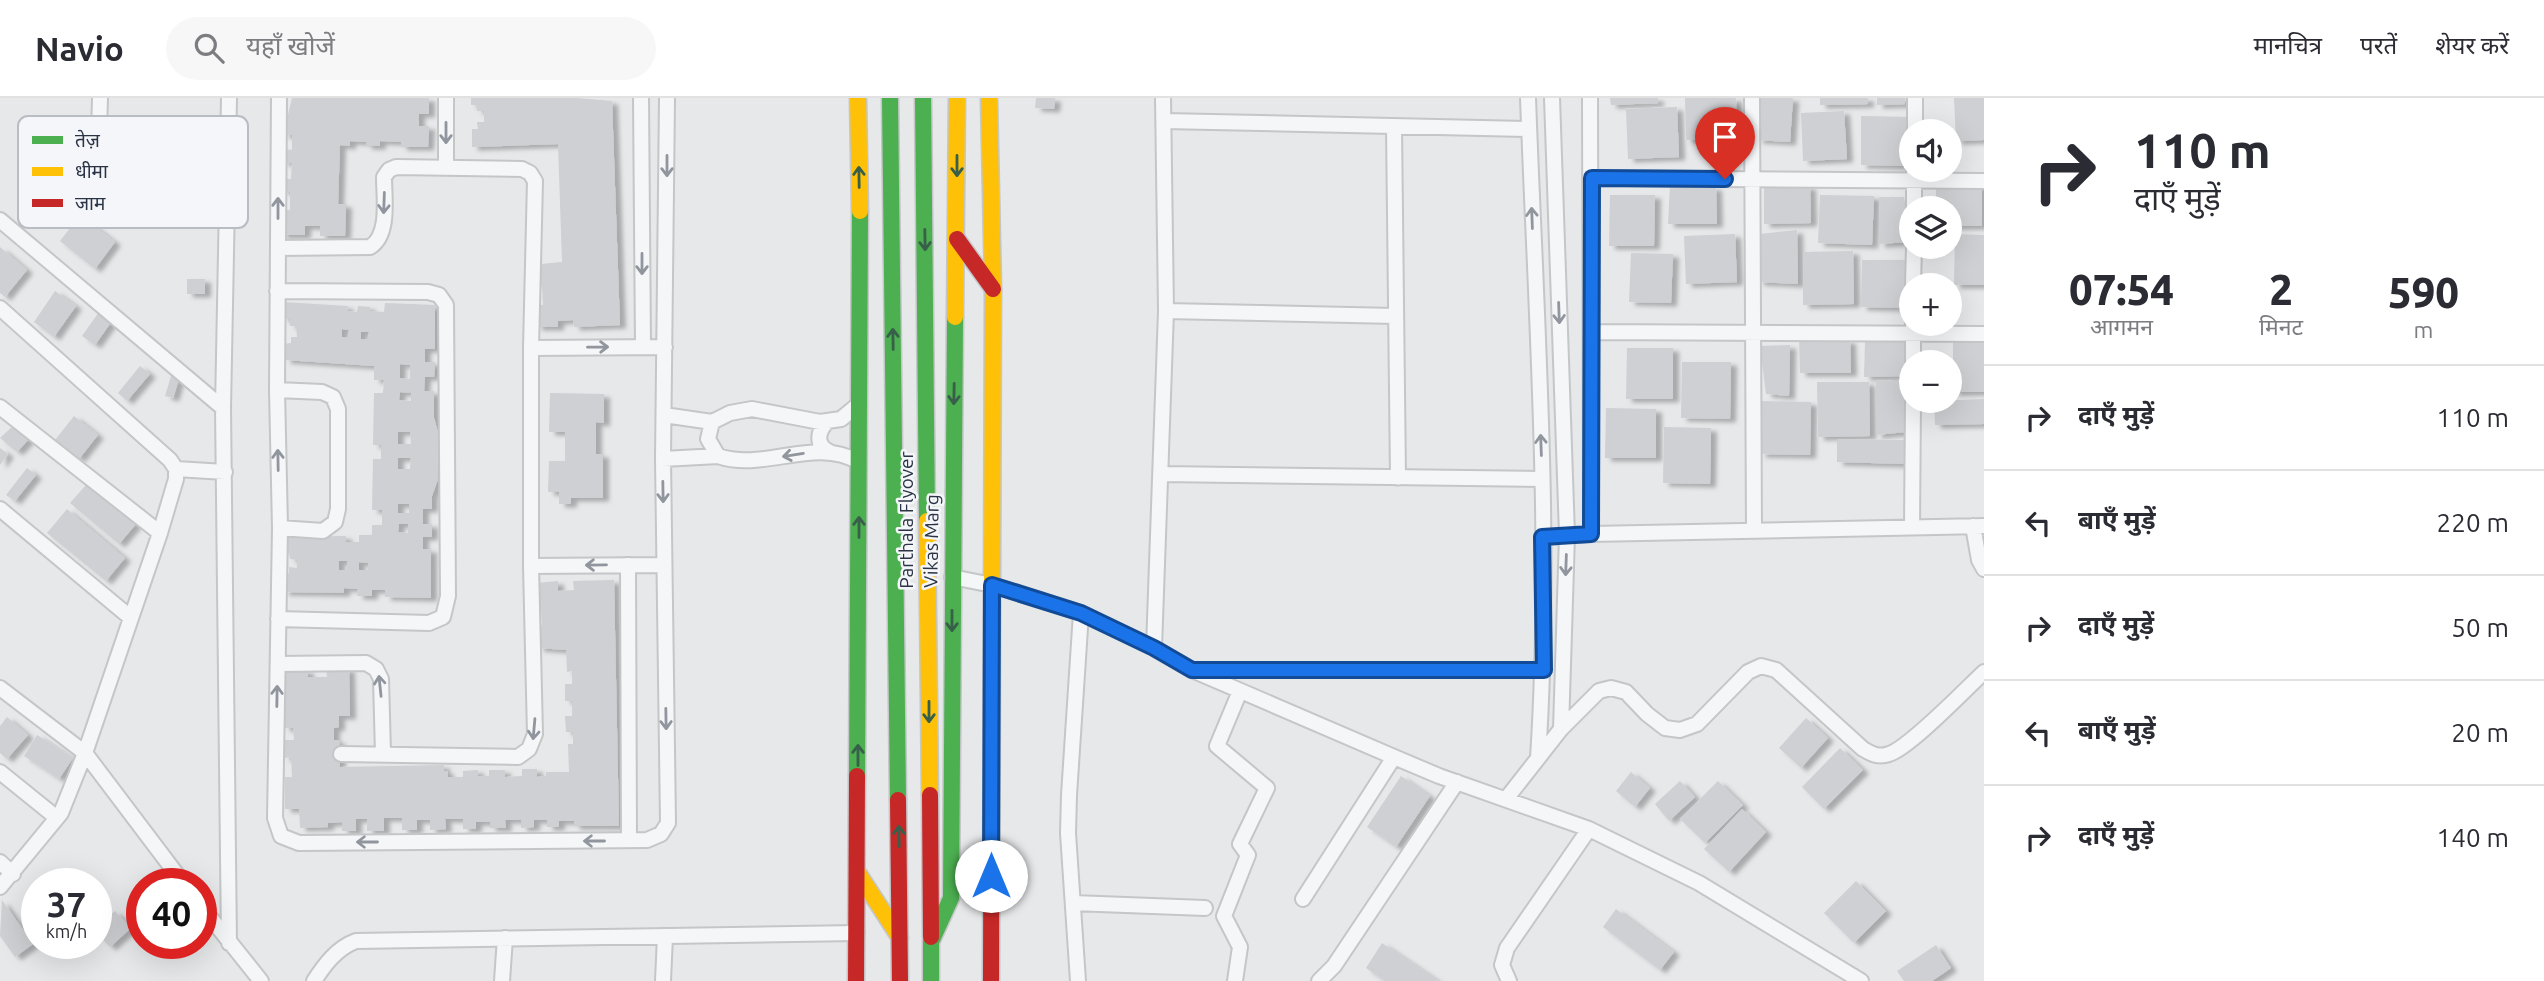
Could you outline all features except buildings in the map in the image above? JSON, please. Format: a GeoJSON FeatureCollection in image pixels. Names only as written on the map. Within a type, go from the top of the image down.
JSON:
{"type":"FeatureCollection","features":[{"type":"Feature","properties":{"kind":"main road"},"geometry":{"type":"LineString","coordinates":[[856,981],[858,98]]}},
{"type":"Feature","properties":{"kind":"main road","name":"Parthala Flyover"},"geometry":{"type":"LineString","coordinates":[[890,98],[900,938]]}},
{"type":"Feature","properties":{"kind":"main road","name":"Parthala Flyover"},"geometry":{"type":"LineString","coordinates":[[923,98],[931,942]]}},
{"type":"Feature","properties":{"kind":"main road","name":"Vikas Marg"},"geometry":{"type":"LineString","coordinates":[[931,981],[931,942],[951,898],[957,239],[974,198],[957,98]]}},
{"type":"Feature","properties":{"kind":"main road"},"geometry":{"type":"LineString","coordinates":[[989,98],[974,198],[993,289],[991,981]]}},
{"type":"Feature","properties":{"kind":"main road"},"geometry":{"type":"LineString","coordinates":[[957,239],[993,289]]}},
{"type":"Feature","properties":{"kind":"main road"},"geometry":{"type":"LineString","coordinates":[[857,872],[900,938],[900,981]]}},
{"type":"Feature","properties":{"kind":"street"},"geometry":{"type":"LineString","coordinates":[[99,116],[100,98]]}},
{"type":"Feature","properties":{"kind":"street"},"geometry":{"type":"LineString","coordinates":[[229,98],[229,116]]}},
{"type":"Feature","properties":{"kind":"street"},"geometry":{"type":"LineString","coordinates":[[279,98],[277,390],[280,528],[275,818],[281,836],[299,843],[647,840],[661,834],[668,823],[663,459],[667,98]]}},
{"type":"Feature","properties":{"kind":"street"},"geometry":{"type":"LineString","coordinates":[[446,98],[446,168]]}},
{"type":"Feature","properties":{"kind":"street"},"geometry":{"type":"LineString","coordinates":[[641,98],[643,346]]}},
{"type":"Feature","properties":{"kind":"street"},"geometry":{"type":"LineString","coordinates":[[1154,648],[1166,311],[1163,98]]}},
{"type":"Feature","properties":{"kind":"street"},"geometry":{"type":"LineString","coordinates":[[1528,98],[1542,479],[1544,670],[1538,758]]}},
{"type":"Feature","properties":{"kind":"street"},"geometry":{"type":"LineString","coordinates":[[1552,98],[1567,536],[1561,729]]}},
{"type":"Feature","properties":{"kind":"street"},"geometry":{"type":"LineString","coordinates":[[1590,98],[1591,534]]}},
{"type":"Feature","properties":{"kind":"street"},"geometry":{"type":"LineString","coordinates":[[1752,98],[1754,531]]}},
{"type":"Feature","properties":{"kind":"street"},"geometry":{"type":"LineString","coordinates":[[1914,119],[1915,98]]}},
{"type":"Feature","properties":{"kind":"street"},"geometry":{"type":"LineString","coordinates":[[1164,121],[1529,129]]}},
{"type":"Feature","properties":{"kind":"street"},"geometry":{"type":"LineString","coordinates":[[1394,126],[1398,478]]}},
{"type":"Feature","properties":{"kind":"street"},"geometry":{"type":"LineString","coordinates":[[278,248],[370,247],[377,243],[383,233],[384,177],[389,170],[396,167],[522,169],[530,173],[535,181],[531,348],[531,566],[535,734],[529,749],[518,757],[341,754]]}},
{"type":"Feature","properties":{"kind":"street"},"geometry":{"type":"LineString","coordinates":[[1592,178],[1752,179],[1899,175]]}},
{"type":"Feature","properties":{"kind":"street"},"geometry":{"type":"LineString","coordinates":[[1962,179],[1984,181]]}},
{"type":"Feature","properties":{"kind":"street"},"geometry":{"type":"LineString","coordinates":[[0,220],[223,408]]}},
{"type":"Feature","properties":{"kind":"street"},"geometry":{"type":"LineString","coordinates":[[226,228],[223,408],[229,943]]}},
{"type":"Feature","properties":{"kind":"street"},"geometry":{"type":"LineString","coordinates":[[277,292],[428,292],[439,295],[446,305],[448,596],[443,617],[429,623],[278,619]]}},
{"type":"Feature","properties":{"kind":"street"},"geometry":{"type":"LineString","coordinates":[[1166,311],[1396,316]]}},
{"type":"Feature","properties":{"kind":"street"},"geometry":{"type":"LineString","coordinates":[[0,887],[61,813],[85,753],[176,479],[176,469],[170,460],[2,314]]}},
{"type":"Feature","properties":{"kind":"street"},"geometry":{"type":"LineString","coordinates":[[1592,332],[1752,333],[1899,329]]}},
{"type":"Feature","properties":{"kind":"street"},"geometry":{"type":"LineString","coordinates":[[1962,332],[1984,334]]}},
{"type":"Feature","properties":{"kind":"street"},"geometry":{"type":"LineString","coordinates":[[531,348],[665,347]]}},
{"type":"Feature","properties":{"kind":"street"},"geometry":{"type":"LineString","coordinates":[[277,390],[323,392],[333,397],[338,409],[338,509],[335,522],[323,531],[280,528]]}},
{"type":"Feature","properties":{"kind":"street"},"geometry":{"type":"LineString","coordinates":[[859,404],[820,430],[819,441],[824,450],[859,462]]}},
{"type":"Feature","properties":{"kind":"street"},"geometry":{"type":"LineString","coordinates":[[0,407],[160,533]]}},
{"type":"Feature","properties":{"kind":"street"},"geometry":{"type":"LineString","coordinates":[[663,459],[718,456],[730,460],[753,461],[820,450],[836,453],[849,447],[851,432],[848,424],[834,420],[820,422],[752,409],[730,413],[712,422],[664,415]]}},
{"type":"Feature","properties":{"kind":"street"},"geometry":{"type":"LineString","coordinates":[[1912,527],[1913,413]]}},
{"type":"Feature","properties":{"kind":"street"},"geometry":{"type":"LineString","coordinates":[[712,422],[708,439],[718,456]]}},
{"type":"Feature","properties":{"kind":"street"},"geometry":{"type":"LineString","coordinates":[[176,469],[225,472]]}},
{"type":"Feature","properties":{"kind":"street"},"geometry":{"type":"LineString","coordinates":[[1161,474],[1542,479]]}},
{"type":"Feature","properties":{"kind":"street"},"geometry":{"type":"LineString","coordinates":[[0,509],[131,618]]}},
{"type":"Feature","properties":{"kind":"street"},"geometry":{"type":"LineString","coordinates":[[1542,537],[1979,526],[1979,560],[1984,569]]}},
{"type":"Feature","properties":{"kind":"street"},"geometry":{"type":"LineString","coordinates":[[628,565],[629,840]]}},
{"type":"Feature","properties":{"kind":"street"},"geometry":{"type":"LineString","coordinates":[[531,566],[664,565]]}},
{"type":"Feature","properties":{"kind":"street"},"geometry":{"type":"LineString","coordinates":[[952,577],[992,585],[1081,613],[1154,648],[1192,670],[1394,757],[1589,829],[1699,883],[1861,981]]}},
{"type":"Feature","properties":{"kind":"street"},"geometry":{"type":"LineString","coordinates":[[1078,981],[1069,795],[1081,613]]}},
{"type":"Feature","properties":{"kind":"street"},"geometry":{"type":"LineString","coordinates":[[278,664],[366,663],[376,668],[381,679],[383,754]]}},
{"type":"Feature","properties":{"kind":"street"},"geometry":{"type":"LineString","coordinates":[[1506,799],[1561,729],[1599,691],[1611,688],[1626,692],[1665,728],[1679,730],[1697,724],[1748,672],[1761,666],[1776,670],[1863,749],[1876,756],[1890,754],[1905,744],[1984,672]]}},
{"type":"Feature","properties":{"kind":"street"},"geometry":{"type":"LineString","coordinates":[[1192,670],[1544,670]]}},
{"type":"Feature","properties":{"kind":"street"},"geometry":{"type":"LineString","coordinates":[[0,688],[85,753],[172,868]]}},
{"type":"Feature","properties":{"kind":"street"},"geometry":{"type":"LineString","coordinates":[[1235,981],[1240,947],[1224,916],[1248,855],[1240,844],[1267,788],[1217,746],[1240,691]]}},
{"type":"Feature","properties":{"kind":"street"},"geometry":{"type":"LineString","coordinates":[[1303,899],[1394,757]]}},
{"type":"Feature","properties":{"kind":"street"},"geometry":{"type":"LineString","coordinates":[[0,772],[57,818]]}},
{"type":"Feature","properties":{"kind":"street"},"geometry":{"type":"LineString","coordinates":[[1319,981],[1334,966],[1457,782]]}},
{"type":"Feature","properties":{"kind":"street"},"geometry":{"type":"LineString","coordinates":[[1509,981],[1502,965],[1507,948],[1589,829]]}},
{"type":"Feature","properties":{"kind":"street"},"geometry":{"type":"LineString","coordinates":[[0,862],[13,874]]}},
{"type":"Feature","properties":{"kind":"street"},"geometry":{"type":"LineString","coordinates":[[1073,903],[1205,908]]}},
{"type":"Feature","properties":{"kind":"street"},"geometry":{"type":"LineString","coordinates":[[217,927],[261,981]]}},
{"type":"Feature","properties":{"kind":"street"},"geometry":{"type":"LineString","coordinates":[[314,981],[342,946],[356,941],[857,933]]}},
{"type":"Feature","properties":{"kind":"street"},"geometry":{"type":"LineString","coordinates":[[663,981],[665,936]]}},
{"type":"Feature","properties":{"kind":"street"},"geometry":{"type":"LineString","coordinates":[[502,981],[505,938]]}},
{"type":"Feature","properties":{"kind":"traffic: fast"},"geometry":{"type":"LineString","coordinates":[[890,98],[898,800]]}},
{"type":"Feature","properties":{"kind":"traffic: fast"},"geometry":{"type":"LineString","coordinates":[[923,98],[927,521]]}},
{"type":"Feature","properties":{"kind":"traffic: fast"},"geometry":{"type":"LineString","coordinates":[[857,776],[860,211]]}},
{"type":"Feature","properties":{"kind":"traffic: fast"},"geometry":{"type":"LineString","coordinates":[[931,981],[931,942],[951,898],[955,317]]}},
{"type":"Feature","properties":{"kind":"traffic: slow"},"geometry":{"type":"LineString","coordinates":[[858,98],[860,211]]}},
{"type":"Feature","properties":{"kind":"traffic: slow"},"geometry":{"type":"LineString","coordinates":[[955,317],[957,98]]}},
{"type":"Feature","properties":{"kind":"traffic: slow"},"geometry":{"type":"LineString","coordinates":[[989,98],[993,289],[992,585]]}},
{"type":"Feature","properties":{"kind":"traffic: slow"},"geometry":{"type":"LineString","coordinates":[[927,521],[930,795]]}},
{"type":"Feature","properties":{"kind":"traffic: slow"},"geometry":{"type":"LineString","coordinates":[[858,873],[900,938]]}},
{"type":"Feature","properties":{"kind":"traffic: jam"},"geometry":{"type":"LineString","coordinates":[[957,239],[993,289]]}},
{"type":"Feature","properties":{"kind":"traffic: jam"},"geometry":{"type":"LineString","coordinates":[[991,981],[992,585]]}},
{"type":"Feature","properties":{"kind":"traffic: jam"},"geometry":{"type":"LineString","coordinates":[[856,981],[857,776]]}},
{"type":"Feature","properties":{"kind":"traffic: jam"},"geometry":{"type":"LineString","coordinates":[[930,795],[931,937]]}},
{"type":"Feature","properties":{"kind":"traffic: jam"},"geometry":{"type":"LineString","coordinates":[[898,800],[900,981]]}},
{"type":"Feature","properties":{"kind":"route"},"geometry":{"type":"LineString","coordinates":[[991,876],[992,585],[1081,613],[1154,648],[1192,670],[1544,670],[1542,537],[1591,534],[1592,178],[1725,179]]}}]}
